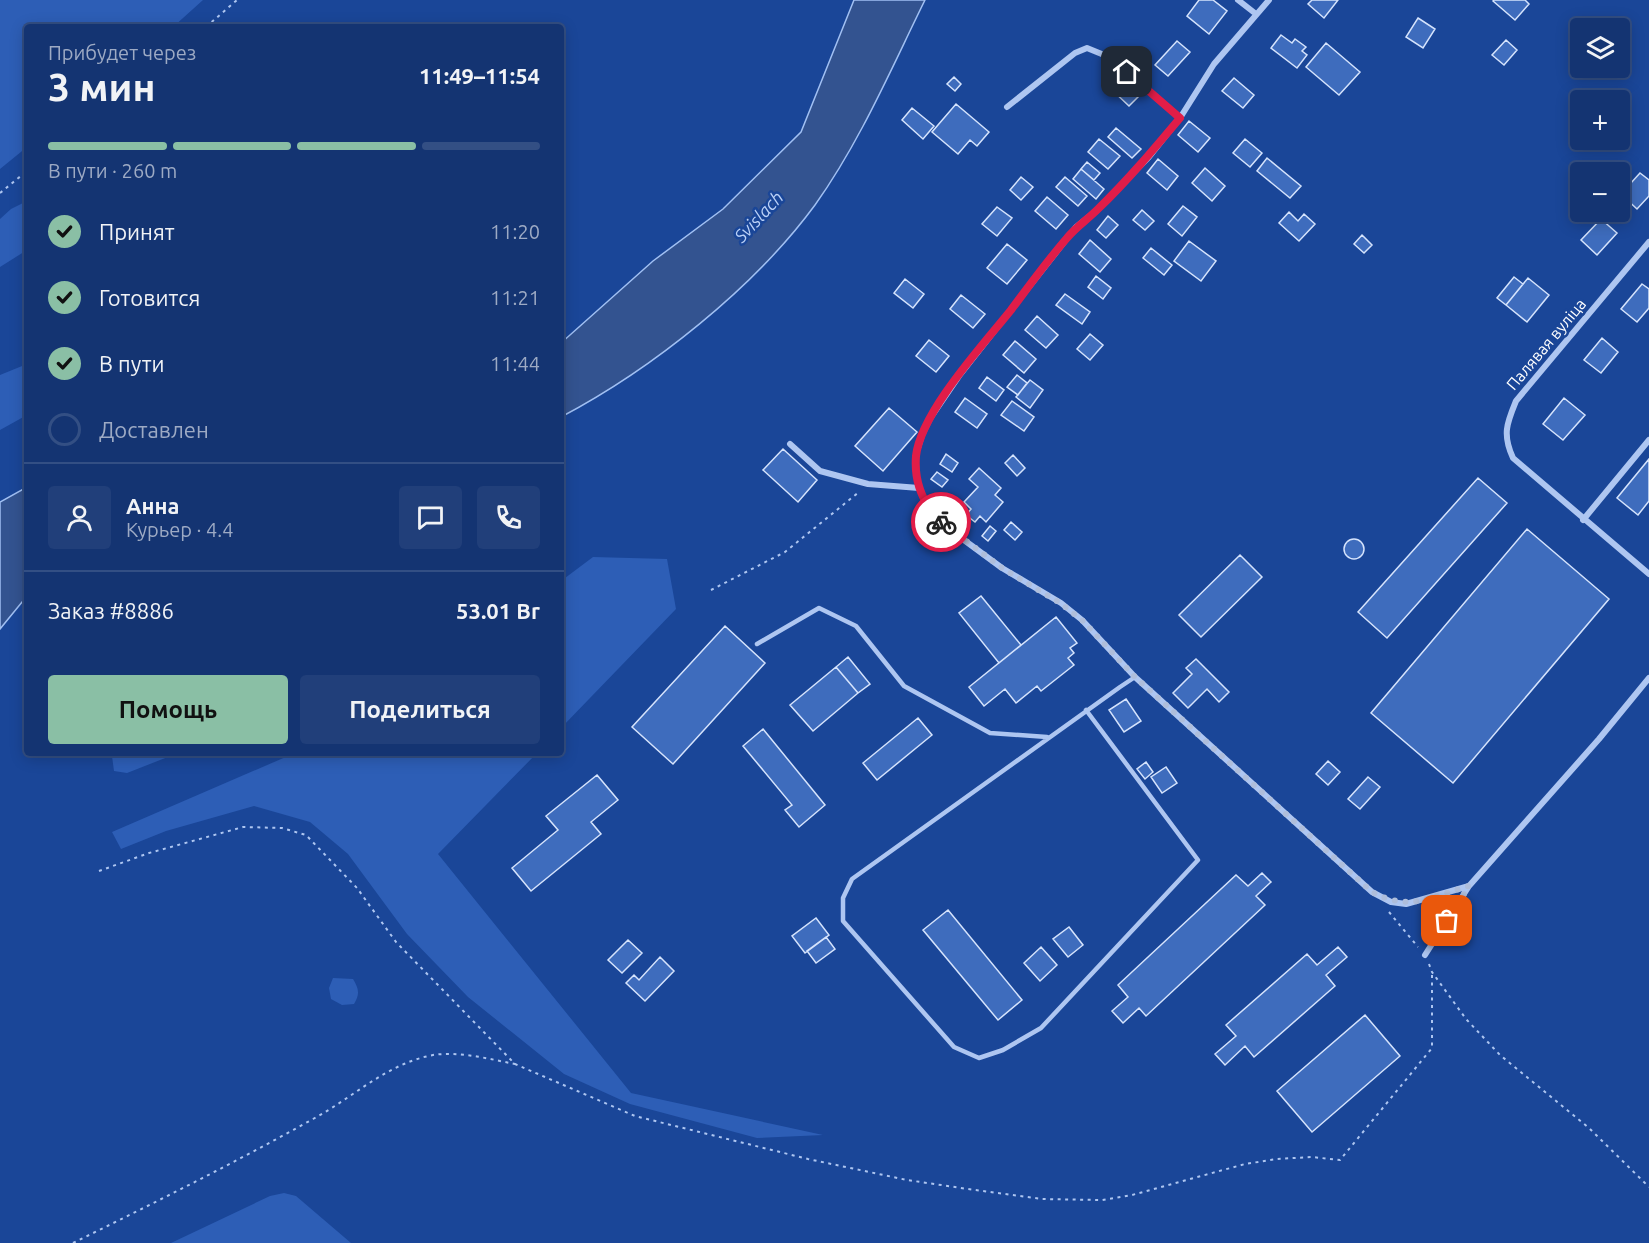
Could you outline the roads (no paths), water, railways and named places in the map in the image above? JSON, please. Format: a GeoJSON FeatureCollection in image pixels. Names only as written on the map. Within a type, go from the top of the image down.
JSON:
{"type":"FeatureCollection","features":[{"type":"Feature","properties":{"kind":"street"},"geometry":{"type":"LineString","coordinates":[[1238,0],[1256,14]]}},
{"type":"Feature","properties":{"kind":"street"},"geometry":{"type":"LineString","coordinates":[[1269,0],[1214,64],[1180,118],[1141,164],[1096,211],[1076,227],[959,376],[931,417],[922,435],[916,454],[919,488],[930,511],[945,526],[1002,568],[1068,609],[1097,635],[1135,677],[1372,892],[1391,902],[1406,904],[1469,886]]}},
{"type":"Feature","properties":{"kind":"street"},"geometry":{"type":"LineString","coordinates":[[1007,106],[1075,53],[1087,48],[1109,57],[1180,118]]}},
{"type":"Feature","properties":{"kind":"street","name":"Палявая вуліца"},"geometry":{"type":"LineString","coordinates":[[1649,242],[1516,401],[1507,424],[1506,443],[1513,458],[1582,520],[1649,574]]}},
{"type":"Feature","properties":{"kind":"street"},"geometry":{"type":"LineString","coordinates":[[1582,520],[1649,440]]}},
{"type":"Feature","properties":{"kind":"street"},"geometry":{"type":"LineString","coordinates":[[790,444],[820,471],[868,484],[919,488]]}},
{"type":"Feature","properties":{"kind":"street"},"geometry":{"type":"LineString","coordinates":[[1425,955],[1469,886],[1591,748],[1649,678]]}},
{"type":"Feature","properties":{"kind":"lane"},"geometry":{"type":"LineString","coordinates":[[757,644],[819,608],[856,626],[904,686],[990,733],[1047,737]]}},
{"type":"Feature","properties":{"kind":"lane"},"geometry":{"type":"LineString","coordinates":[[1086,710],[1198,860],[1041,1028],[1003,1050],[979,1058],[954,1047],[843,921],[843,898],[852,879],[1047,737],[1086,710],[1135,677]]}},
{"type":"Feature","properties":{"kind":"water","name":"Svislach"},"geometry":{"type":"Polygon","coordinates":[[[854,0],[925,0],[861,131],[815,205],[790,236],[732,296],[665,351],[596,398],[564,415],[564,340],[653,261],[723,209],[801,132],[854,0]]]}},
{"type":"Feature","properties":{"kind":"water"},"geometry":{"type":"Polygon","coordinates":[[[24,489],[24,600],[0,629],[0,502],[24,489]]]}}]}
